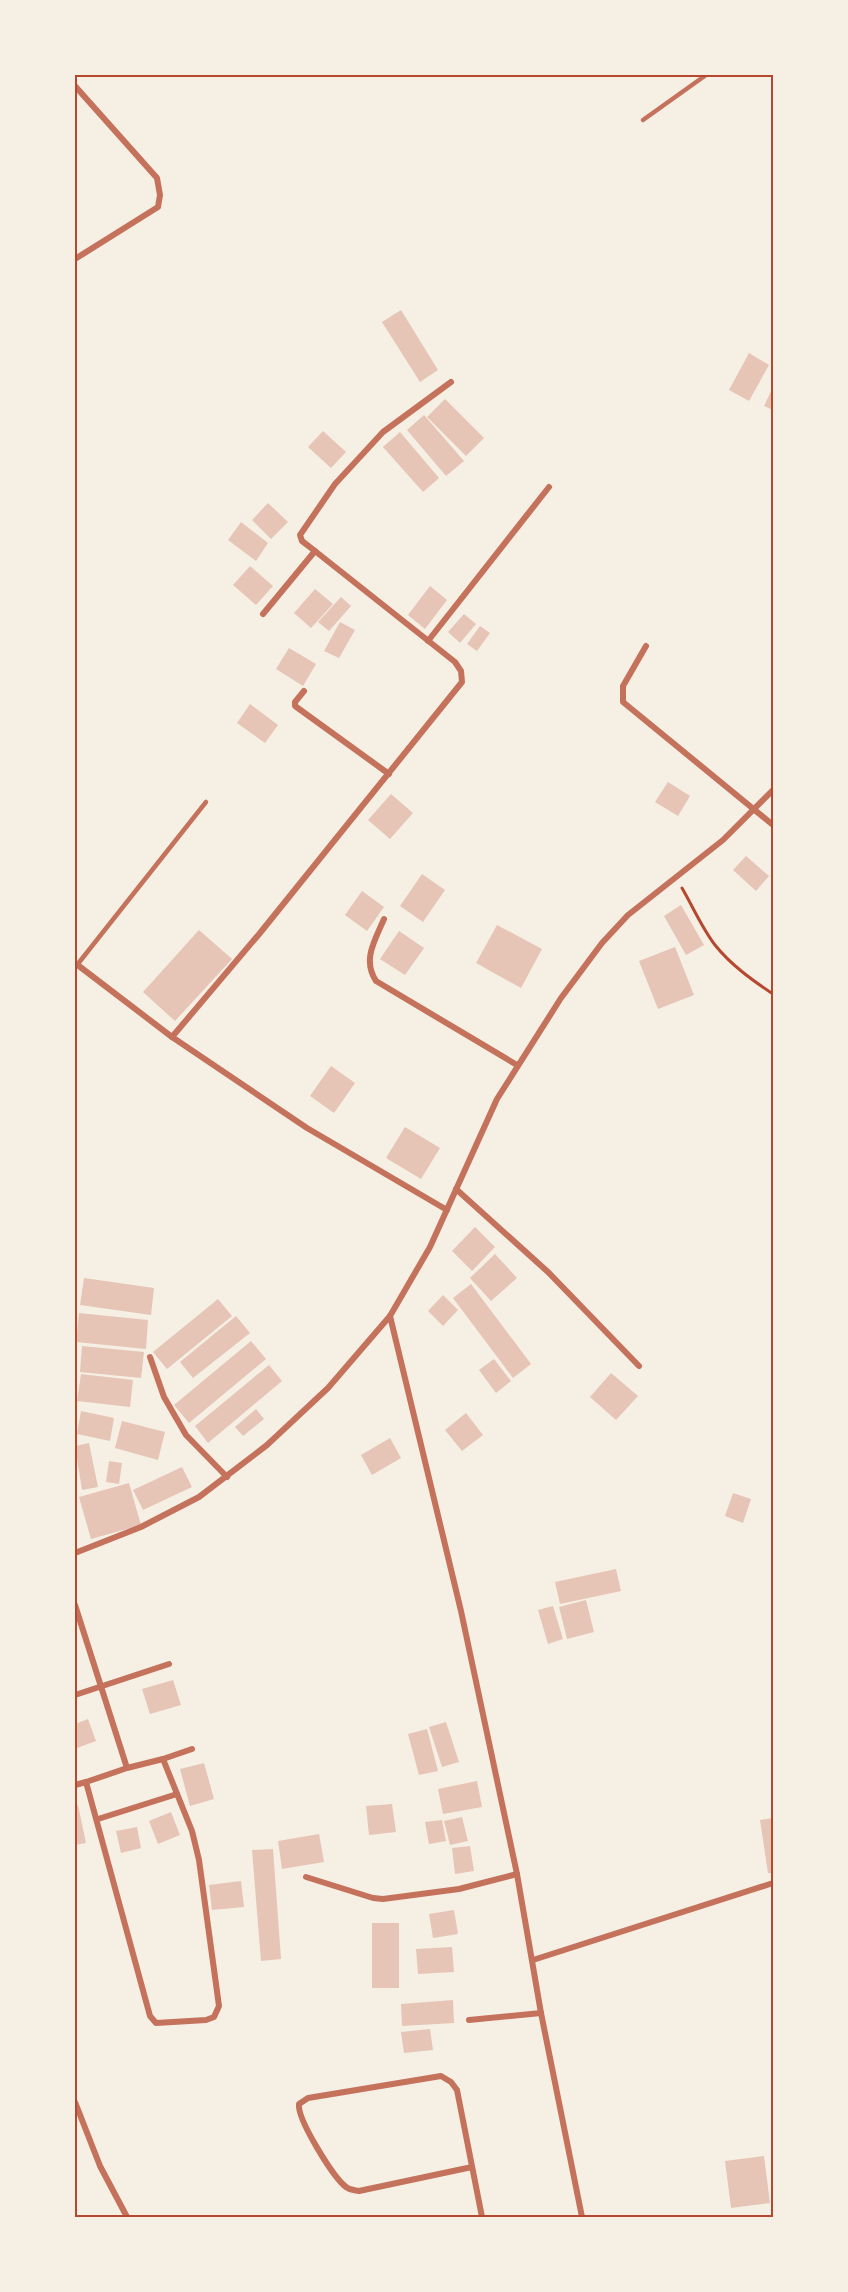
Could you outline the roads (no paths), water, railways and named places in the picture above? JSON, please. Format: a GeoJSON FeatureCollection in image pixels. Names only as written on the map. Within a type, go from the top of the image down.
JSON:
{"type":"FeatureCollection","features":[{"type":"Feature","properties":{"kind":"street"},"geometry":{"type":"LineString","coordinates":[[75,86],[157,178],[160,195],[158,207],[75,259]]}},
{"type":"Feature","properties":{"kind":"street"},"geometry":{"type":"LineString","coordinates":[[172,1037],[462,682],[461,671],[455,662],[315,552],[302,541],[300,532],[334,484],[383,432],[451,382]]}},
{"type":"Feature","properties":{"kind":"street"},"geometry":{"type":"LineString","coordinates":[[428,641],[549,487]]}},
{"type":"Feature","properties":{"kind":"street"},"geometry":{"type":"LineString","coordinates":[[263,614],[315,552]]}},
{"type":"Feature","properties":{"kind":"street"},"geometry":{"type":"LineString","coordinates":[[646,646],[623,686],[623,702],[773,825]]}},
{"type":"Feature","properties":{"kind":"street"},"geometry":{"type":"LineString","coordinates":[[304,691],[294,702],[295,706],[389,774]]}},
{"type":"Feature","properties":{"kind":"street"},"geometry":{"type":"LineString","coordinates":[[75,1553],[141,1527],[199,1497],[267,1445],[328,1388],[390,1316],[430,1247],[497,1099],[561,998],[602,943],[628,915],[723,840],[773,790]]}},
{"type":"Feature","properties":{"kind":"street"},"geometry":{"type":"LineString","coordinates":[[384,919],[369,955],[370,970],[376,981],[517,1065]]}},
{"type":"Feature","properties":{"kind":"street"},"geometry":{"type":"LineString","coordinates":[[76,964],[172,1037],[307,1128],[447,1210]]}},
{"type":"Feature","properties":{"kind":"street"},"geometry":{"type":"LineString","coordinates":[[456,1189],[548,1272],[639,1366]]}},
{"type":"Feature","properties":{"kind":"street"},"geometry":{"type":"LineString","coordinates":[[390,1316],[461,1611],[517,1874],[541,2013],[582,2217]]}},
{"type":"Feature","properties":{"kind":"street"},"geometry":{"type":"LineString","coordinates":[[150,1357],[164,1397],[186,1435],[227,1477]]}},
{"type":"Feature","properties":{"kind":"street"},"geometry":{"type":"LineString","coordinates":[[75,1605],[127,1768]]}},
{"type":"Feature","properties":{"kind":"street"},"geometry":{"type":"LineString","coordinates":[[75,1695],[169,1664]]}},
{"type":"Feature","properties":{"kind":"street"},"geometry":{"type":"LineString","coordinates":[[75,1785],[192,1749]]}},
{"type":"Feature","properties":{"kind":"street"},"geometry":{"type":"LineString","coordinates":[[86,1782],[151,2018],[158,2024],[206,2020],[214,2017],[219,2006],[199,1860],[192,1831],[163,1759]]}},
{"type":"Feature","properties":{"kind":"street"},"geometry":{"type":"LineString","coordinates":[[98,1819],[177,1794]]}},
{"type":"Feature","properties":{"kind":"street"},"geometry":{"type":"LineString","coordinates":[[306,1877],[383,1899],[459,1889],[517,1874]]}},
{"type":"Feature","properties":{"kind":"street"},"geometry":{"type":"LineString","coordinates":[[533,1960],[773,1883]]}},
{"type":"Feature","properties":{"kind":"street"},"geometry":{"type":"LineString","coordinates":[[469,2019],[541,2013]]}},
{"type":"Feature","properties":{"kind":"street"},"geometry":{"type":"LineString","coordinates":[[472,2168],[359,2191],[352,2190],[336,2176],[311,2136],[300,2116],[299,2104],[308,2098],[446,2077],[457,2090],[482,2217]]}},
{"type":"Feature","properties":{"kind":"street"},"geometry":{"type":"LineString","coordinates":[[75,2102],[100,2166],[127,2217]]}},
{"type":"Feature","properties":{"kind":"lane"},"geometry":{"type":"LineString","coordinates":[[643,120],[706,75]]}},
{"type":"Feature","properties":{"kind":"lane"},"geometry":{"type":"LineString","coordinates":[[76,964],[206,802]]}}]}
